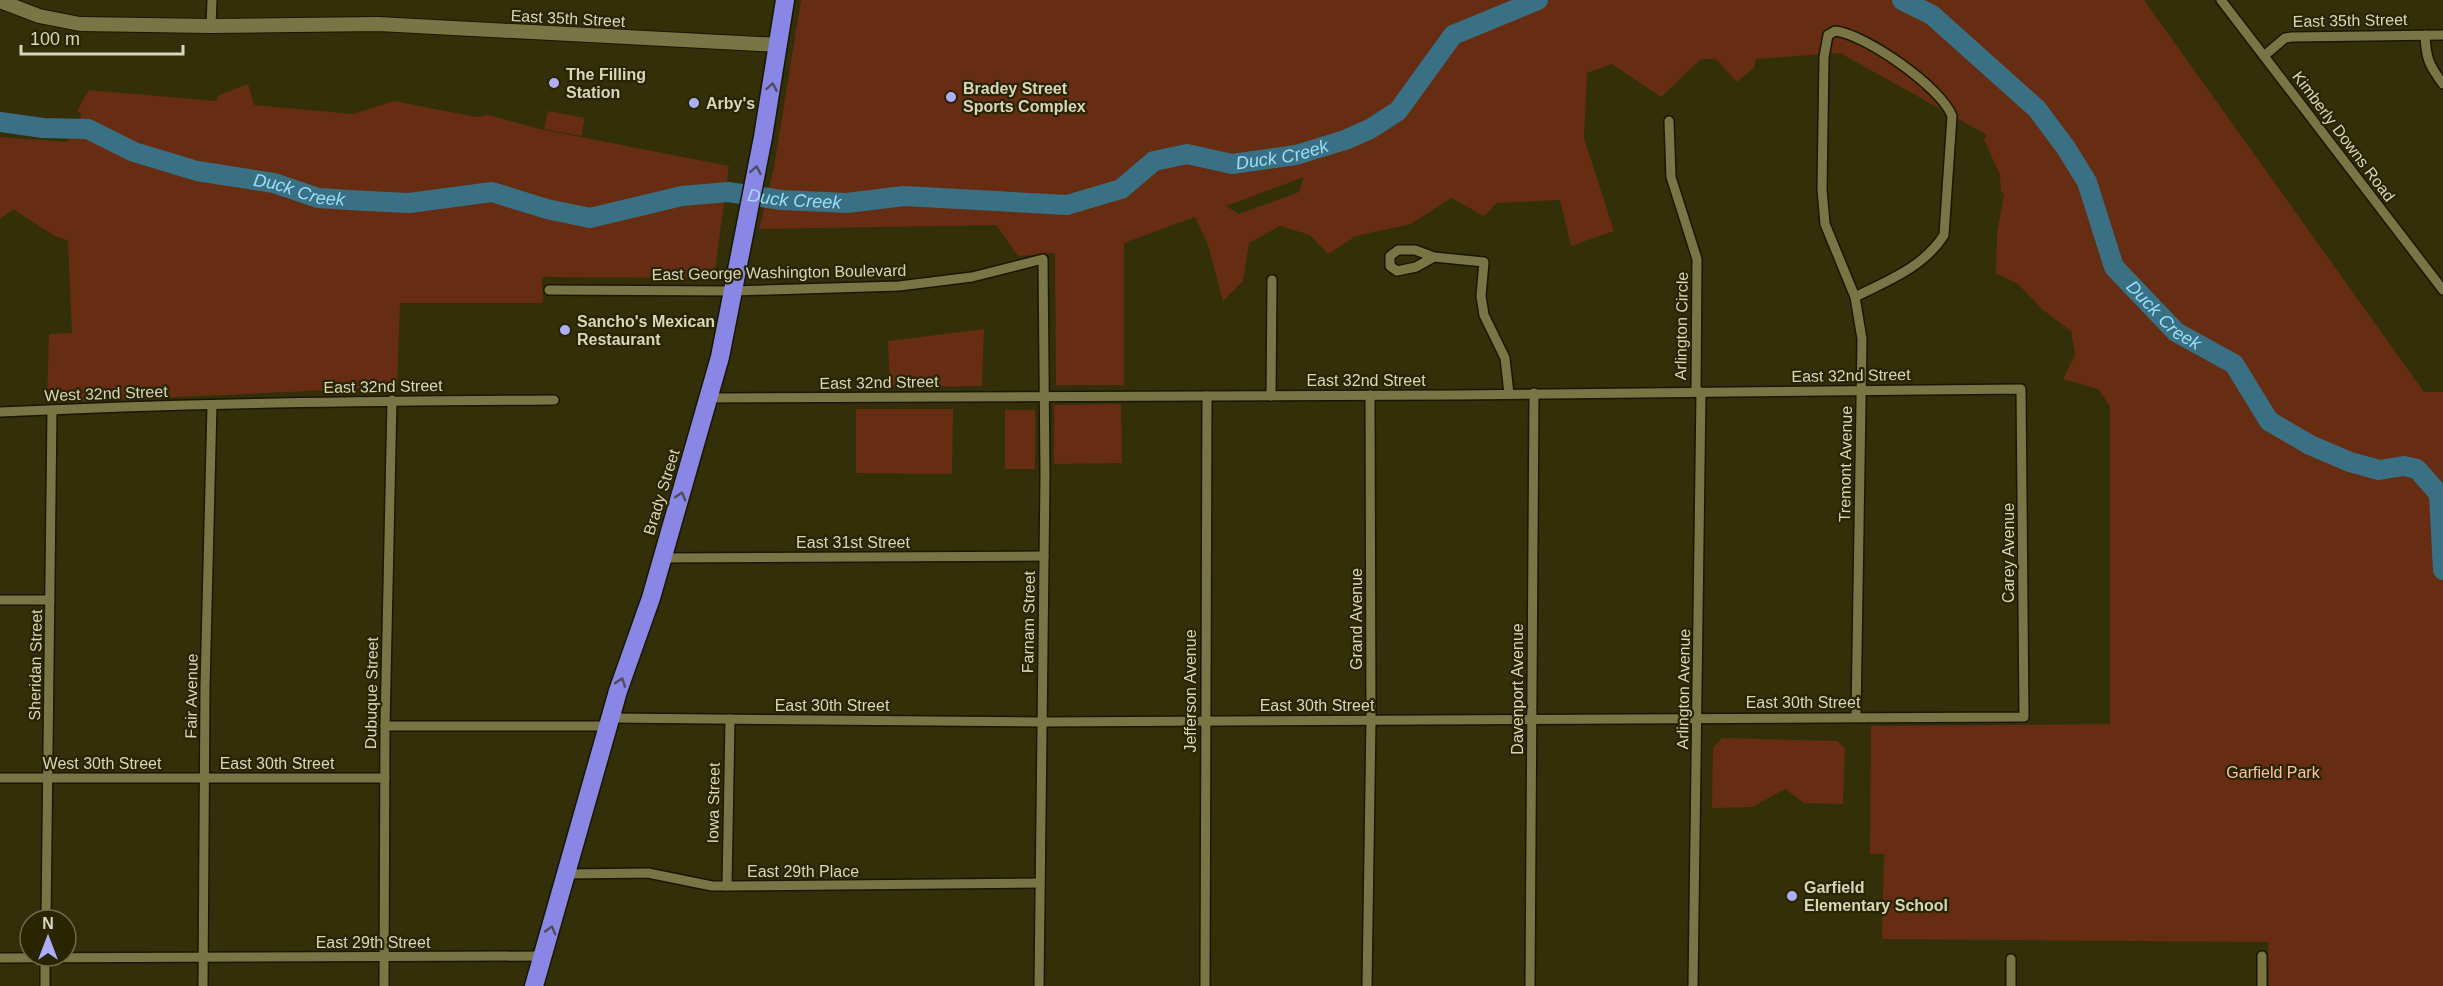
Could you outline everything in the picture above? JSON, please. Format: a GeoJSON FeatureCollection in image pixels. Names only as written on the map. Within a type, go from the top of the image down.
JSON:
{"type":"FeatureCollection","features":[{"type":"Feature","properties":{"kind":"highway","name":"Brady Street"},"geometry":{"type":"LineString","coordinates":[[534,986],[609,722],[710,398],[761,145],[785,0]]}},
{"type":"Feature","properties":{"kind":"street"},"geometry":{"type":"LineString","coordinates":[[211,26],[212,0]]}},
{"type":"Feature","properties":{"kind":"street","name":"Kimberly Downs Road"},"geometry":{"type":"LineString","coordinates":[[2221,0],[2443,291]]}},
{"type":"Feature","properties":{"kind":"street","name":"East 35th Street"},"geometry":{"type":"LineString","coordinates":[[0,1],[39,16],[80,24],[211,26],[378,24],[779,45]]}},
{"type":"Feature","properties":{"kind":"street","name":"Tremont Avenue"},"geometry":{"type":"LineString","coordinates":[[1855,297],[1911,268],[1944,235],[1952,116],[1949,107],[1914,72],[1857,38],[1839,31],[1827,35],[1824,57],[1822,189],[1825,224],[1855,297],[1862,339],[1856,716]]}},
{"type":"Feature","properties":{"kind":"street"},"geometry":{"type":"LineString","coordinates":[[2425,35],[2426,57],[2430,67],[2443,84]]}},
{"type":"Feature","properties":{"kind":"street","name":"East 35th Street"},"geometry":{"type":"LineString","coordinates":[[2264,56],[2285,38],[2292,37],[2443,35]]}},
{"type":"Feature","properties":{"kind":"street","name":"Arlington Circle"},"geometry":{"type":"LineString","coordinates":[[1669,120],[1671,177],[1697,259],[1699,392]]}},
{"type":"Feature","properties":{"kind":"street"},"geometry":{"type":"LineString","coordinates":[[1434,257],[1484,262],[1481,296],[1484,315],[1505,358],[1509,394]]}},
{"type":"Feature","properties":{"kind":"street","name":"East George Washington Boulevard"},"geometry":{"type":"LineString","coordinates":[[549,290],[733,291],[899,286],[972,277],[1043,259]]}},
{"type":"Feature","properties":{"kind":"street","name":"Farnam Street"},"geometry":{"type":"LineString","coordinates":[[1039,986],[1045,396],[1043,259]]}},
{"type":"Feature","properties":{"kind":"street"},"geometry":{"type":"LineString","coordinates":[[1270,396],[1272,279]]}},
{"type":"Feature","properties":{"kind":"street","name":"East 32nd Street"},"geometry":{"type":"LineString","coordinates":[[710,398],[1270,396],[2021,389]]}},
{"type":"Feature","properties":{"kind":"street","name":"Carey Avenue"},"geometry":{"type":"LineString","coordinates":[[2021,389],[2024,717]]}},
{"type":"Feature","properties":{"kind":"street","name":"Arlington Avenue"},"geometry":{"type":"LineString","coordinates":[[1694,986],[1699,392]]}},
{"type":"Feature","properties":{"kind":"street","name":"Davenport Avenue"},"geometry":{"type":"LineString","coordinates":[[1530,986],[1534,393]]}},
{"type":"Feature","properties":{"kind":"street","name":"Grand Avenue"},"geometry":{"type":"LineString","coordinates":[[1367,986],[1371,719],[1370,395]]}},
{"type":"Feature","properties":{"kind":"street","name":"Jefferson Avenue"},"geometry":{"type":"LineString","coordinates":[[1205,986],[1208,396]]}},
{"type":"Feature","properties":{"kind":"street","name":"East 32nd Street"},"geometry":{"type":"LineString","coordinates":[[212,405],[392,400],[554,400]]}},
{"type":"Feature","properties":{"kind":"street","name":"Dubuque Street"},"geometry":{"type":"LineString","coordinates":[[384,986],[385,726],[392,400]]}},
{"type":"Feature","properties":{"kind":"street","name":"West 32nd Street"},"geometry":{"type":"LineString","coordinates":[[0,412],[212,405]]}},
{"type":"Feature","properties":{"kind":"street","name":"Fair Avenue"},"geometry":{"type":"LineString","coordinates":[[203,986],[212,405]]}},
{"type":"Feature","properties":{"kind":"street","name":"Sheridan Street"},"geometry":{"type":"LineString","coordinates":[[46,908],[51,410]]}},
{"type":"Feature","properties":{"kind":"street","name":"East 31st Street"},"geometry":{"type":"LineString","coordinates":[[662,558],[1044,556]]}},
{"type":"Feature","properties":{"kind":"street"},"geometry":{"type":"LineString","coordinates":[[0,600],[50,600]]}},
{"type":"Feature","properties":{"kind":"street","name":"East 30th Street"},"geometry":{"type":"LineString","coordinates":[[385,726],[729,719],[1042,722],[1856,716],[2024,717]]}},
{"type":"Feature","properties":{"kind":"street","name":"Iowa Street"},"geometry":{"type":"LineString","coordinates":[[727,886],[729,719]]}},
{"type":"Feature","properties":{"kind":"street","name":"West 30th Street"},"geometry":{"type":"LineString","coordinates":[[0,778],[205,778]]}},
{"type":"Feature","properties":{"kind":"street","name":"East 30th Street"},"geometry":{"type":"LineString","coordinates":[[205,778],[385,778]]}},
{"type":"Feature","properties":{"kind":"street","name":"East 29th Place"},"geometry":{"type":"LineString","coordinates":[[567,874],[648,873],[712,886],[1040,883]]}},
{"type":"Feature","properties":{"kind":"street","name":"East 29th Street"},"geometry":{"type":"LineString","coordinates":[[78,957],[543,956]]}},
{"type":"Feature","properties":{"kind":"street"},"geometry":{"type":"LineString","coordinates":[[2262,956],[2262,986]]}},
{"type":"Feature","properties":{"kind":"street","name":"East 29th Street"},"geometry":{"type":"LineString","coordinates":[[0,958],[18,958]]}},
{"type":"Feature","properties":{"kind":"street"},"geometry":{"type":"LineString","coordinates":[[2011,986],[2012,959]]}},
{"type":"Feature","properties":{"kind":"street"},"geometry":{"type":"LineString","coordinates":[[45,968],[45,986]]}},
{"type":"Feature","properties":{"kind":"green space","name":"Garfield Park"},"geometry":{"type":"Polygon","coordinates":[[[801,0],[2144,0],[2424,392],[2443,392],[2443,986],[2269,986],[2268,942],[1882,939],[1884,854],[1870,854],[1871,726],[2110,724],[2110,406],[2098,389],[2063,379],[2075,355],[2071,331],[2043,310],[2018,284],[1996,273],[1997,233],[2004,195],[2001,191],[2000,175],[1984,140],[1987,135],[1840,53],[1756,59],[1754,68],[1737,82],[1716,59],[1701,59],[1661,97],[1612,64],[1587,73],[1584,138],[1614,231],[1571,246],[1560,200],[1497,203],[1484,216],[1451,198],[1411,224],[1356,236],[1328,254],[1310,235],[1280,226],[1249,243],[1243,281],[1223,301],[1208,245],[1195,217],[1124,243],[1124,385],[1056,385],[1055,253],[1018,256],[996,225],[759,229],[774,167],[801,0]],[[1304,177],[1226,206],[1239,214],[1299,192],[1304,177]]]}},
{"type":"Feature","properties":{"kind":"green space"},"geometry":{"type":"Polygon","coordinates":[[[248,84],[254,105],[353,114],[394,101],[476,117],[488,115],[540,129],[729,166],[714,278],[542,277],[543,303],[400,303],[397,387],[47,403],[49,334],[72,333],[68,241],[53,235],[13,209],[0,219],[0,137],[67,142],[82,114],[77,111],[89,90],[216,101],[219,95],[248,84]]]}},
{"type":"Feature","properties":{"kind":"green space"},"geometry":{"type":"Polygon","coordinates":[[[548,111],[585,118],[581,136],[544,129],[548,111]]]}},
{"type":"Feature","properties":{"kind":"green space"},"geometry":{"type":"Polygon","coordinates":[[[984,329],[982,386],[890,387],[888,341],[984,329]]]}},
{"type":"Feature","properties":{"kind":"green space"},"geometry":{"type":"Polygon","coordinates":[[[1121,404],[1122,463],[1054,464],[1054,405],[1121,404]]]}},
{"type":"Feature","properties":{"kind":"green space"},"geometry":{"type":"Polygon","coordinates":[[[856,409],[953,409],[952,474],[856,473],[856,409]]]}},
{"type":"Feature","properties":{"kind":"green space"},"geometry":{"type":"Polygon","coordinates":[[[1005,410],[1035,410],[1035,469],[1005,469],[1005,410]]]}},
{"type":"Feature","properties":{"kind":"green space"},"geometry":{"type":"Polygon","coordinates":[[[1722,738],[1837,741],[1845,748],[1843,804],[1804,803],[1785,789],[1752,807],[1712,808],[1713,748],[1722,738]]]}},
{"type":"Feature","properties":{"kind":"waterway","name":"Duck Creek"},"geometry":{"type":"LineString","coordinates":[[0,122],[43,128],[88,129],[134,152],[197,171],[274,183],[318,198],[409,203],[492,192],[547,209],[590,218],[682,196],[728,192],[782,200],[847,203],[904,196],[1067,205],[1121,189],[1154,161],[1187,154],[1232,164],[1296,155],[1345,140],[1370,129],[1398,111],[1453,35],[1538,0]]}},
{"type":"Feature","properties":{"kind":"waterway","name":"Duck Creek"},"geometry":{"type":"LineString","coordinates":[[1902,0],[1932,15],[2037,109],[2066,148],[2087,182],[2114,267],[2176,332],[2234,364],[2269,421],[2310,445],[2350,462],[2379,470],[2404,466],[2417,469],[2439,494],[2443,570]]}},
{"type":"Feature","properties":{"kind":"place","name":"The Filling Station"},"geometry":{"type":"Point","coordinates":[554,83]}},
{"type":"Feature","properties":{"kind":"place","name":"Bradey Street Sports Complex"},"geometry":{"type":"Point","coordinates":[951,97]}},
{"type":"Feature","properties":{"kind":"place","name":"Arby's"},"geometry":{"type":"Point","coordinates":[694,103]}},
{"type":"Feature","properties":{"kind":"place","name":"Sancho's Mexican Restaurant"},"geometry":{"type":"Point","coordinates":[565,330]}},
{"type":"Feature","properties":{"kind":"place","name":"Garfield Elementary School"},"geometry":{"type":"Point","coordinates":[1792,896]}}]}
